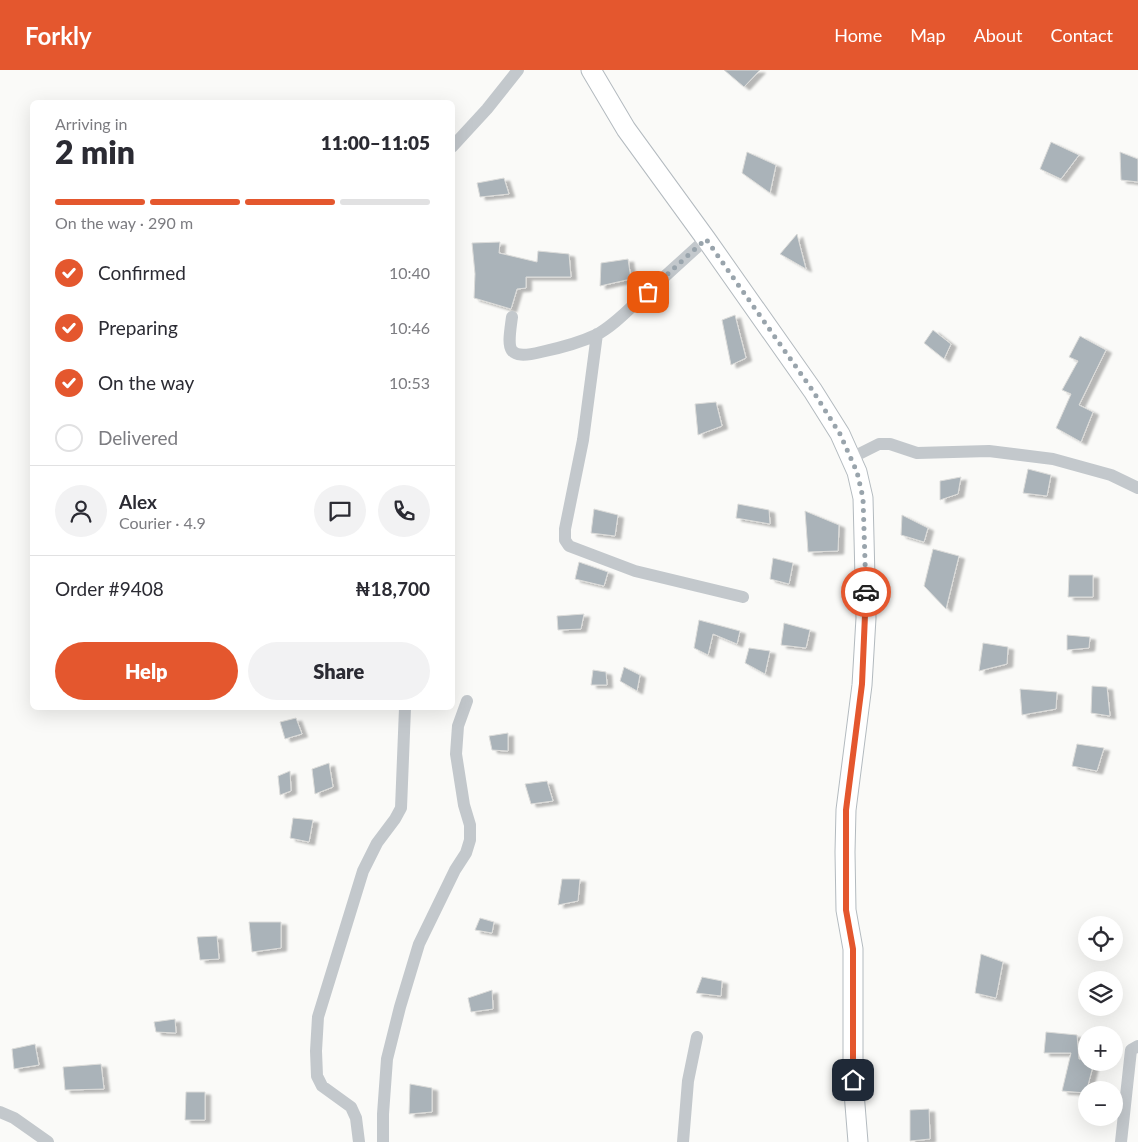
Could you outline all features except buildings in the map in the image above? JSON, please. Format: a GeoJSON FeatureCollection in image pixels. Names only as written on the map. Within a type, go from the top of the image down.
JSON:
{"type":"FeatureCollection","features":[{"type":"Feature","properties":{"kind":"street"},"geometry":{"type":"LineString","coordinates":[[455,144],[487,109],[518,70]]}},
{"type":"Feature","properties":{"kind":"street"},"geometry":{"type":"LineString","coordinates":[[592,70],[626,129],[813,391],[840,434],[857,472],[863,498],[866,618],[862,684],[846,810],[845,852],[846,910],[853,949],[853,1080],[858,1142]]}},
{"type":"Feature","properties":{"kind":"street"},"geometry":{"type":"LineString","coordinates":[[512,317],[509,340],[512,350],[518,355],[526,356],[567,346],[597,334],[627,311],[706,239]]}},
{"type":"Feature","properties":{"kind":"street"},"geometry":{"type":"LineString","coordinates":[[597,334],[583,440],[565,529],[565,540],[570,546],[635,571],[743,597]]}},
{"type":"Feature","properties":{"kind":"street"},"geometry":{"type":"LineString","coordinates":[[851,458],[879,444],[890,444],[917,453],[989,451],[1054,459],[1111,475],[1138,488]]}},
{"type":"Feature","properties":{"kind":"street"},"geometry":{"type":"LineString","coordinates":[[383,1142],[383,1114],[388,1059],[400,1006],[419,944],[455,870],[466,853],[470,840],[470,825],[464,805],[456,754],[458,726],[467,700]]}},
{"type":"Feature","properties":{"kind":"street"},"geometry":{"type":"LineString","coordinates":[[359,1142],[356,1118],[350,1107],[322,1086],[317,1076],[318,1017],[364,871],[377,843],[401,808],[404,710]]}},
{"type":"Feature","properties":{"kind":"street"},"geometry":{"type":"LineString","coordinates":[[683,1142],[688,1080],[697,1037]]}},
{"type":"Feature","properties":{"kind":"street"},"geometry":{"type":"LineString","coordinates":[[1121,1142],[1132,1050],[1138,1046]]}},
{"type":"Feature","properties":{"kind":"street"},"geometry":{"type":"LineString","coordinates":[[0,1112],[14,1118],[48,1142]]}},
{"type":"Feature","properties":{"kind":"way so far"},"geometry":{"type":"LineString","coordinates":[[648,292],[706,239],[813,391],[840,434],[857,472],[863,498],[866,592]]}},
{"type":"Feature","properties":{"kind":"route"},"geometry":{"type":"LineString","coordinates":[[853,1080],[853,949],[846,910],[846,810],[862,684],[866,592]]}}]}
